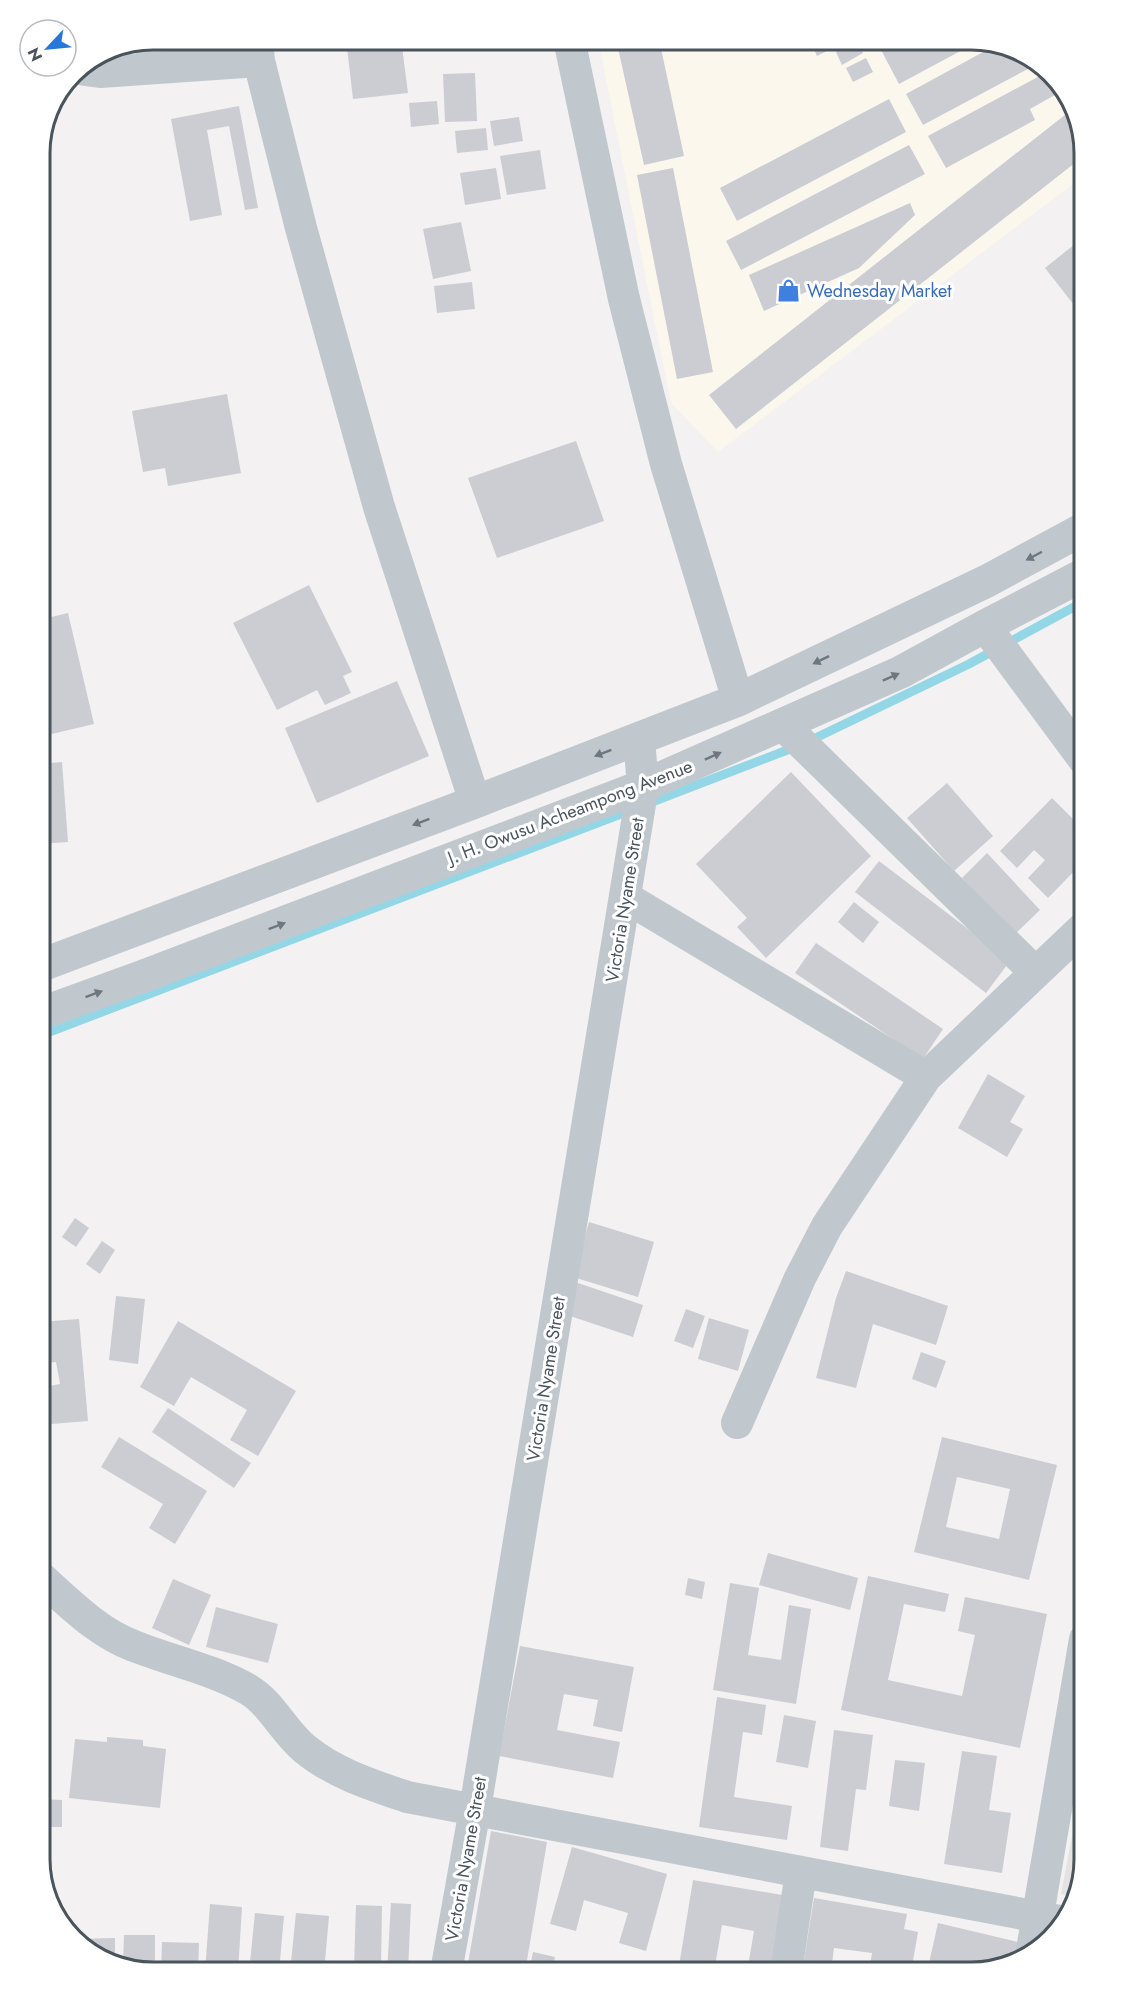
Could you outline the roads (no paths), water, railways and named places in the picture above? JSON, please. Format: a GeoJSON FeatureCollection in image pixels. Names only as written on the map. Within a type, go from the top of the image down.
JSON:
{"type":"FeatureCollection","features":[{"type":"Feature","properties":{"kind":"street"},"geometry":{"type":"LineString","coordinates":[[90,71],[100,72],[258,50],[301,228],[379,507],[475,802]]}},
{"type":"Feature","properties":{"kind":"street"},"geometry":{"type":"LineString","coordinates":[[570,50],[624,299],[663,453],[738,700]]}},
{"type":"Feature","properties":{"kind":"street"},"geometry":{"type":"LineString","coordinates":[[50,962],[738,700],[987,581],[1074,534]]}},
{"type":"Feature","properties":{"kind":"street","name":"J. H. Owusu Acheampong Avenue"},"geometry":{"type":"LineString","coordinates":[[50,1010],[164,969],[643,786],[901,672],[1074,580]]}},
{"type":"Feature","properties":{"kind":"street"},"geometry":{"type":"LineString","coordinates":[[985,626],[1074,746]]}},
{"type":"Feature","properties":{"kind":"street"},"geometry":{"type":"LineString","coordinates":[[783,725],[1035,972]]}},
{"type":"Feature","properties":{"kind":"street","name":"Victoria Nyame Street"},"geometry":{"type":"LineString","coordinates":[[448,1961],[626,897],[643,786],[639,738]]}},
{"type":"Feature","properties":{"kind":"street"},"geometry":{"type":"LineString","coordinates":[[626,897],[926,1077]]}},
{"type":"Feature","properties":{"kind":"street"},"geometry":{"type":"LineString","coordinates":[[737,1423],[800,1278],[827,1226],[926,1077],[1074,936]]}},
{"type":"Feature","properties":{"kind":"street"},"geometry":{"type":"LineString","coordinates":[[50,1586],[91,1622],[132,1646],[208,1671],[250,1690],[276,1715],[304,1749],[354,1779],[407,1797],[1052,1919],[1074,1732]]}},
{"type":"Feature","properties":{"kind":"street"},"geometry":{"type":"LineString","coordinates":[[788,1962],[801,1872]]}},
{"type":"Feature","properties":{"kind":"waterway"},"geometry":{"type":"LineString","coordinates":[[647,804],[803,744],[969,664],[1074,607]]}},
{"type":"Feature","properties":{"kind":"waterway"},"geometry":{"type":"LineString","coordinates":[[50,1032],[634,809]]}},
{"type":"Feature","properties":{"kind":"place","name":"Wednesday Market"},"geometry":{"type":"Point","coordinates":[789,291]}}]}
